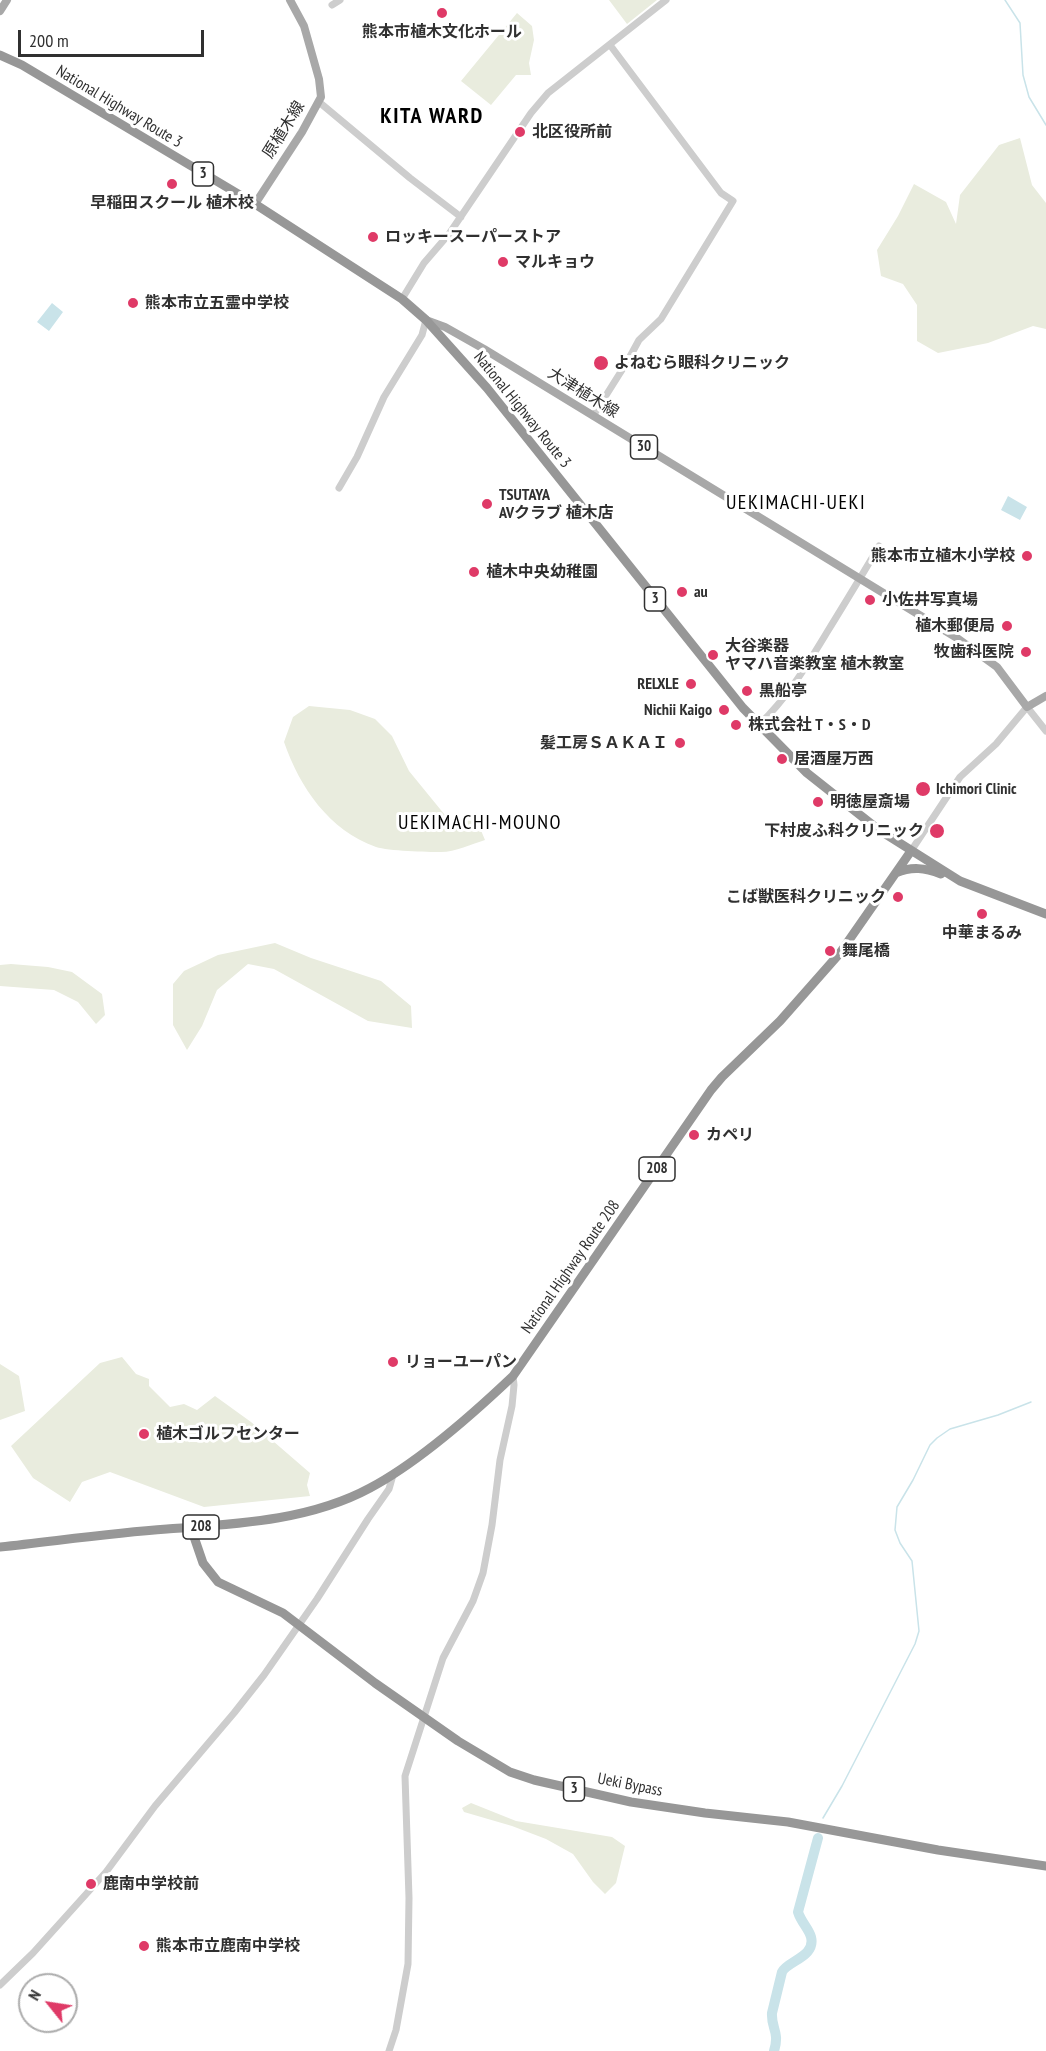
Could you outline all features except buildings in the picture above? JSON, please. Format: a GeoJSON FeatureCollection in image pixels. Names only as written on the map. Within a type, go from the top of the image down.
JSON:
{"type":"FeatureCollection","features":[{"type":"Feature","properties":{"kind":"highway","name":"National Highway Route 3"},"geometry":{"type":"LineString","coordinates":[[0,55],[22,65],[255,204],[402,299],[426,320],[487,388],[654,598],[759,725],[807,773],[879,830],[960,881],[1046,914]]}},
{"type":"Feature","properties":{"kind":"highway","name":"National Highway Route 208"},"geometry":{"type":"LineString","coordinates":[[0,1547],[286,1516],[329,1505],[369,1489],[393,1475],[484,1403],[513,1376],[711,1090],[780,1021],[840,953],[910,851]]}},
{"type":"Feature","properties":{"kind":"highway"},"geometry":{"type":"LineString","coordinates":[[895,874],[911,868],[922,868],[960,881]]}},
{"type":"Feature","properties":{"kind":"highway","name":"Ueki Bypass"},"geometry":{"type":"LineString","coordinates":[[191,1528],[202,1563],[218,1582],[283,1613],[300,1624],[340,1658],[492,1763],[510,1772],[534,1780],[631,1802],[788,1822],[1046,1866]]}},
{"type":"Feature","properties":{"kind":"main road"},"geometry":{"type":"LineString","coordinates":[[0,11],[6,0]]}},
{"type":"Feature","properties":{"kind":"main road","name":"原植木線"},"geometry":{"type":"LineString","coordinates":[[255,204],[319,102],[321,88],[309,40],[290,0]]}},
{"type":"Feature","properties":{"kind":"main road","name":"大津植木線"},"geometry":{"type":"LineString","coordinates":[[426,320],[445,327],[484,349],[976,650],[997,667],[1027,707]]}},
{"type":"Feature","properties":{"kind":"main road"},"geometry":{"type":"LineString","coordinates":[[1027,707],[1046,696]]}},
{"type":"Feature","properties":{"kind":"street"},"geometry":{"type":"LineString","coordinates":[[332,5],[340,0]]}},
{"type":"Feature","properties":{"kind":"street"},"geometry":{"type":"LineString","coordinates":[[402,299],[424,263],[449,234],[531,113],[548,93],[666,0]]}},
{"type":"Feature","properties":{"kind":"street"},"geometry":{"type":"LineString","coordinates":[[593,416],[639,340],[661,319],[733,201],[721,193],[609,45]]}},
{"type":"Feature","properties":{"kind":"street"},"geometry":{"type":"LineString","coordinates":[[319,102],[461,217]]}},
{"type":"Feature","properties":{"kind":"street"},"geometry":{"type":"LineString","coordinates":[[339,488],[357,457],[384,397],[422,335],[426,320]]}},
{"type":"Feature","properties":{"kind":"street"},"geometry":{"type":"LineString","coordinates":[[759,725],[793,687],[861,579],[879,546]]}},
{"type":"Feature","properties":{"kind":"street"},"geometry":{"type":"LineString","coordinates":[[910,851],[960,777],[996,744],[1027,707],[1046,731]]}},
{"type":"Feature","properties":{"kind":"street"},"geometry":{"type":"LineString","coordinates":[[389,2051],[396,2030],[408,1964],[409,1898],[405,1776],[442,1658],[473,1601],[483,1573],[500,1460],[512,1406],[513,1376]]}},
{"type":"Feature","properties":{"kind":"street"},"geometry":{"type":"LineString","coordinates":[[0,1985],[33,1953],[106,1872],[155,1806],[234,1713],[300,1624],[389,1489],[393,1475]]}},
{"type":"Feature","properties":{"kind":"shaded area"},"geometry":{"type":"Polygon","coordinates":[[[609,0],[657,0],[627,24],[609,0]]]}},
{"type":"Feature","properties":{"kind":"shaded area"},"geometry":{"type":"Polygon","coordinates":[[[517,13],[532,26],[534,40],[529,63],[531,75],[516,75],[491,105],[461,81],[517,13]]]}},
{"type":"Feature","properties":{"kind":"shaded area"},"geometry":{"type":"Polygon","coordinates":[[[1020,138],[1032,185],[1046,203],[1046,329],[1033,326],[988,343],[938,353],[917,341],[917,305],[903,284],[881,276],[877,250],[914,184],[946,202],[956,224],[960,195],[999,145],[1020,138]]]}},
{"type":"Feature","properties":{"kind":"shaded area"},"geometry":{"type":"Polygon","coordinates":[[[309,706],[350,710],[375,719],[392,736],[409,771],[449,820],[477,821],[485,840],[446,852],[398,850],[376,847],[344,830],[318,805],[308,791],[284,742],[293,717],[309,706]]]}},
{"type":"Feature","properties":{"kind":"shaded area"},"geometry":{"type":"Polygon","coordinates":[[[275,943],[311,958],[381,981],[411,1006],[412,1028],[368,1021],[274,969],[248,964],[217,990],[202,1026],[187,1050],[173,1025],[173,984],[184,971],[218,955],[275,943]]]}},
{"type":"Feature","properties":{"kind":"shaded area"},"geometry":{"type":"Polygon","coordinates":[[[0,965],[48,967],[72,972],[102,994],[105,1015],[96,1024],[78,1002],[54,990],[0,986],[0,965]]]}},
{"type":"Feature","properties":{"kind":"shaded area","name":"植木ゴルフセンター"},"geometry":{"type":"Polygon","coordinates":[[[122,1357],[136,1374],[149,1379],[149,1386],[170,1407],[184,1404],[197,1410],[215,1396],[251,1422],[310,1473],[307,1485],[310,1496],[204,1507],[110,1472],[82,1482],[70,1502],[33,1478],[11,1446],[100,1363],[122,1357]]]}},
{"type":"Feature","properties":{"kind":"shaded area"},"geometry":{"type":"Polygon","coordinates":[[[0,1364],[19,1376],[25,1411],[0,1420],[0,1364]]]}},
{"type":"Feature","properties":{"kind":"shaded area"},"geometry":{"type":"Polygon","coordinates":[[[471,1803],[516,1821],[612,1837],[625,1846],[616,1883],[605,1894],[593,1882],[573,1854],[546,1839],[464,1812],[462,1808],[471,1803]]]}},
{"type":"Feature","properties":{"kind":"water"},"geometry":{"type":"Polygon","coordinates":[[[52,303],[63,312],[49,331],[37,322],[52,303]]]}},
{"type":"Feature","properties":{"kind":"water"},"geometry":{"type":"Polygon","coordinates":[[[1008,496],[1027,507],[1020,520],[1001,510],[1008,496]]]}},
{"type":"Feature","properties":{"kind":"waterway"},"geometry":{"type":"LineString","coordinates":[[1005,0],[1020,23],[1023,75],[1029,97],[1046,125]]}},
{"type":"Feature","properties":{"kind":"waterway"},"geometry":{"type":"LineString","coordinates":[[823,1818],[842,1786],[915,1644],[919,1631],[912,1561],[900,1543],[895,1530],[897,1507],[930,1445],[937,1438],[950,1429],[998,1415],[1031,1402]]}},
{"type":"Feature","properties":{"kind":"waterway"},"geometry":{"type":"LineString","coordinates":[[774,2051],[776,2034],[772,2013],[782,1972],[805,1954],[811,1944],[810,1934],[798,1912],[818,1838]]}},
{"type":"Feature","properties":{"kind":"place","name":"熊本市植木文化ホール"},"geometry":{"type":"Point","coordinates":[442,13]}},
{"type":"Feature","properties":{"kind":"place","name":"北区役所前"},"geometry":{"type":"Point","coordinates":[520,132]}},
{"type":"Feature","properties":{"kind":"place","name":"早稲田スクール 植木校"},"geometry":{"type":"Point","coordinates":[172,184]}},
{"type":"Feature","properties":{"kind":"place","name":"ロッキースーパーストア"},"geometry":{"type":"Point","coordinates":[373,237]}},
{"type":"Feature","properties":{"kind":"place","name":"マルキョウ"},"geometry":{"type":"Point","coordinates":[503,262]}},
{"type":"Feature","properties":{"kind":"place","name":"熊本市立五霊中学校"},"geometry":{"type":"Point","coordinates":[133,303]}},
{"type":"Feature","properties":{"kind":"place","name":"よねむら眼科クリニック"},"geometry":{"type":"Point","coordinates":[601,363]}},
{"type":"Feature","properties":{"kind":"place","name":"TSUTAYA AVクラブ 植木店"},"geometry":{"type":"Point","coordinates":[487,504]}},
{"type":"Feature","properties":{"kind":"place","name":"熊本市立植木小学校"},"geometry":{"type":"Point","coordinates":[1027,556]}},
{"type":"Feature","properties":{"kind":"place","name":"植木中央幼稚園"},"geometry":{"type":"Point","coordinates":[474,572]}},
{"type":"Feature","properties":{"kind":"place","name":"au"},"geometry":{"type":"Point","coordinates":[682,592]}},
{"type":"Feature","properties":{"kind":"place","name":"小佐井写真場"},"geometry":{"type":"Point","coordinates":[870,600]}},
{"type":"Feature","properties":{"kind":"place","name":"植木郵便局"},"geometry":{"type":"Point","coordinates":[1007,626]}},
{"type":"Feature","properties":{"kind":"place","name":"牧歯科医院"},"geometry":{"type":"Point","coordinates":[1026,652]}},
{"type":"Feature","properties":{"kind":"place","name":"大谷楽器 ヤマハ音楽教室 植木教室"},"geometry":{"type":"Point","coordinates":[713,655]}},
{"type":"Feature","properties":{"kind":"place","name":"RELXLE"},"geometry":{"type":"Point","coordinates":[691,684]}},
{"type":"Feature","properties":{"kind":"place","name":"黒船亭"},"geometry":{"type":"Point","coordinates":[747,691]}},
{"type":"Feature","properties":{"kind":"place","name":"Nichii Kaigo"},"geometry":{"type":"Point","coordinates":[724,710]}},
{"type":"Feature","properties":{"kind":"place","name":"株式会社 T・S・D"},"geometry":{"type":"Point","coordinates":[736,725]}},
{"type":"Feature","properties":{"kind":"place","name":"髪工房ＳＡＫＡＩ"},"geometry":{"type":"Point","coordinates":[680,743]}},
{"type":"Feature","properties":{"kind":"place","name":"居酒屋万西"},"geometry":{"type":"Point","coordinates":[782,759]}},
{"type":"Feature","properties":{"kind":"place","name":"Ichimori Clinic"},"geometry":{"type":"Point","coordinates":[923,789]}},
{"type":"Feature","properties":{"kind":"place","name":"明徳屋斎場"},"geometry":{"type":"Point","coordinates":[818,802]}},
{"type":"Feature","properties":{"kind":"place","name":"下村皮ふ科クリニック"},"geometry":{"type":"Point","coordinates":[937,831]}},
{"type":"Feature","properties":{"kind":"place","name":"こば獣医科クリニック"},"geometry":{"type":"Point","coordinates":[898,897]}},
{"type":"Feature","properties":{"kind":"place","name":"中華まるみ"},"geometry":{"type":"Point","coordinates":[982,914]}},
{"type":"Feature","properties":{"kind":"place","name":"舞尾橋"},"geometry":{"type":"Point","coordinates":[830,951]}},
{"type":"Feature","properties":{"kind":"place","name":"カペリ"},"geometry":{"type":"Point","coordinates":[694,1135]}},
{"type":"Feature","properties":{"kind":"place","name":"リョーユーパン"},"geometry":{"type":"Point","coordinates":[393,1362]}},
{"type":"Feature","properties":{"kind":"place","name":"植木ゴルフセンター"},"geometry":{"type":"Point","coordinates":[144,1434]}},
{"type":"Feature","properties":{"kind":"place","name":"鹿南中学校前"},"geometry":{"type":"Point","coordinates":[91,1884]}},
{"type":"Feature","properties":{"kind":"place","name":"熊本市立鹿南中学校"},"geometry":{"type":"Point","coordinates":[144,1946]}},
{"type":"Feature","properties":{"kind":"district","name":"KITA WARD"},"geometry":{"type":"Point","coordinates":[432,117]}},
{"type":"Feature","properties":{"kind":"district","name":"UEKIMACHI-UEKI"},"geometry":{"type":"Point","coordinates":[796,503]}},
{"type":"Feature","properties":{"kind":"district","name":"UEKIMACHI-MOUNO"},"geometry":{"type":"Point","coordinates":[480,823]}}]}
